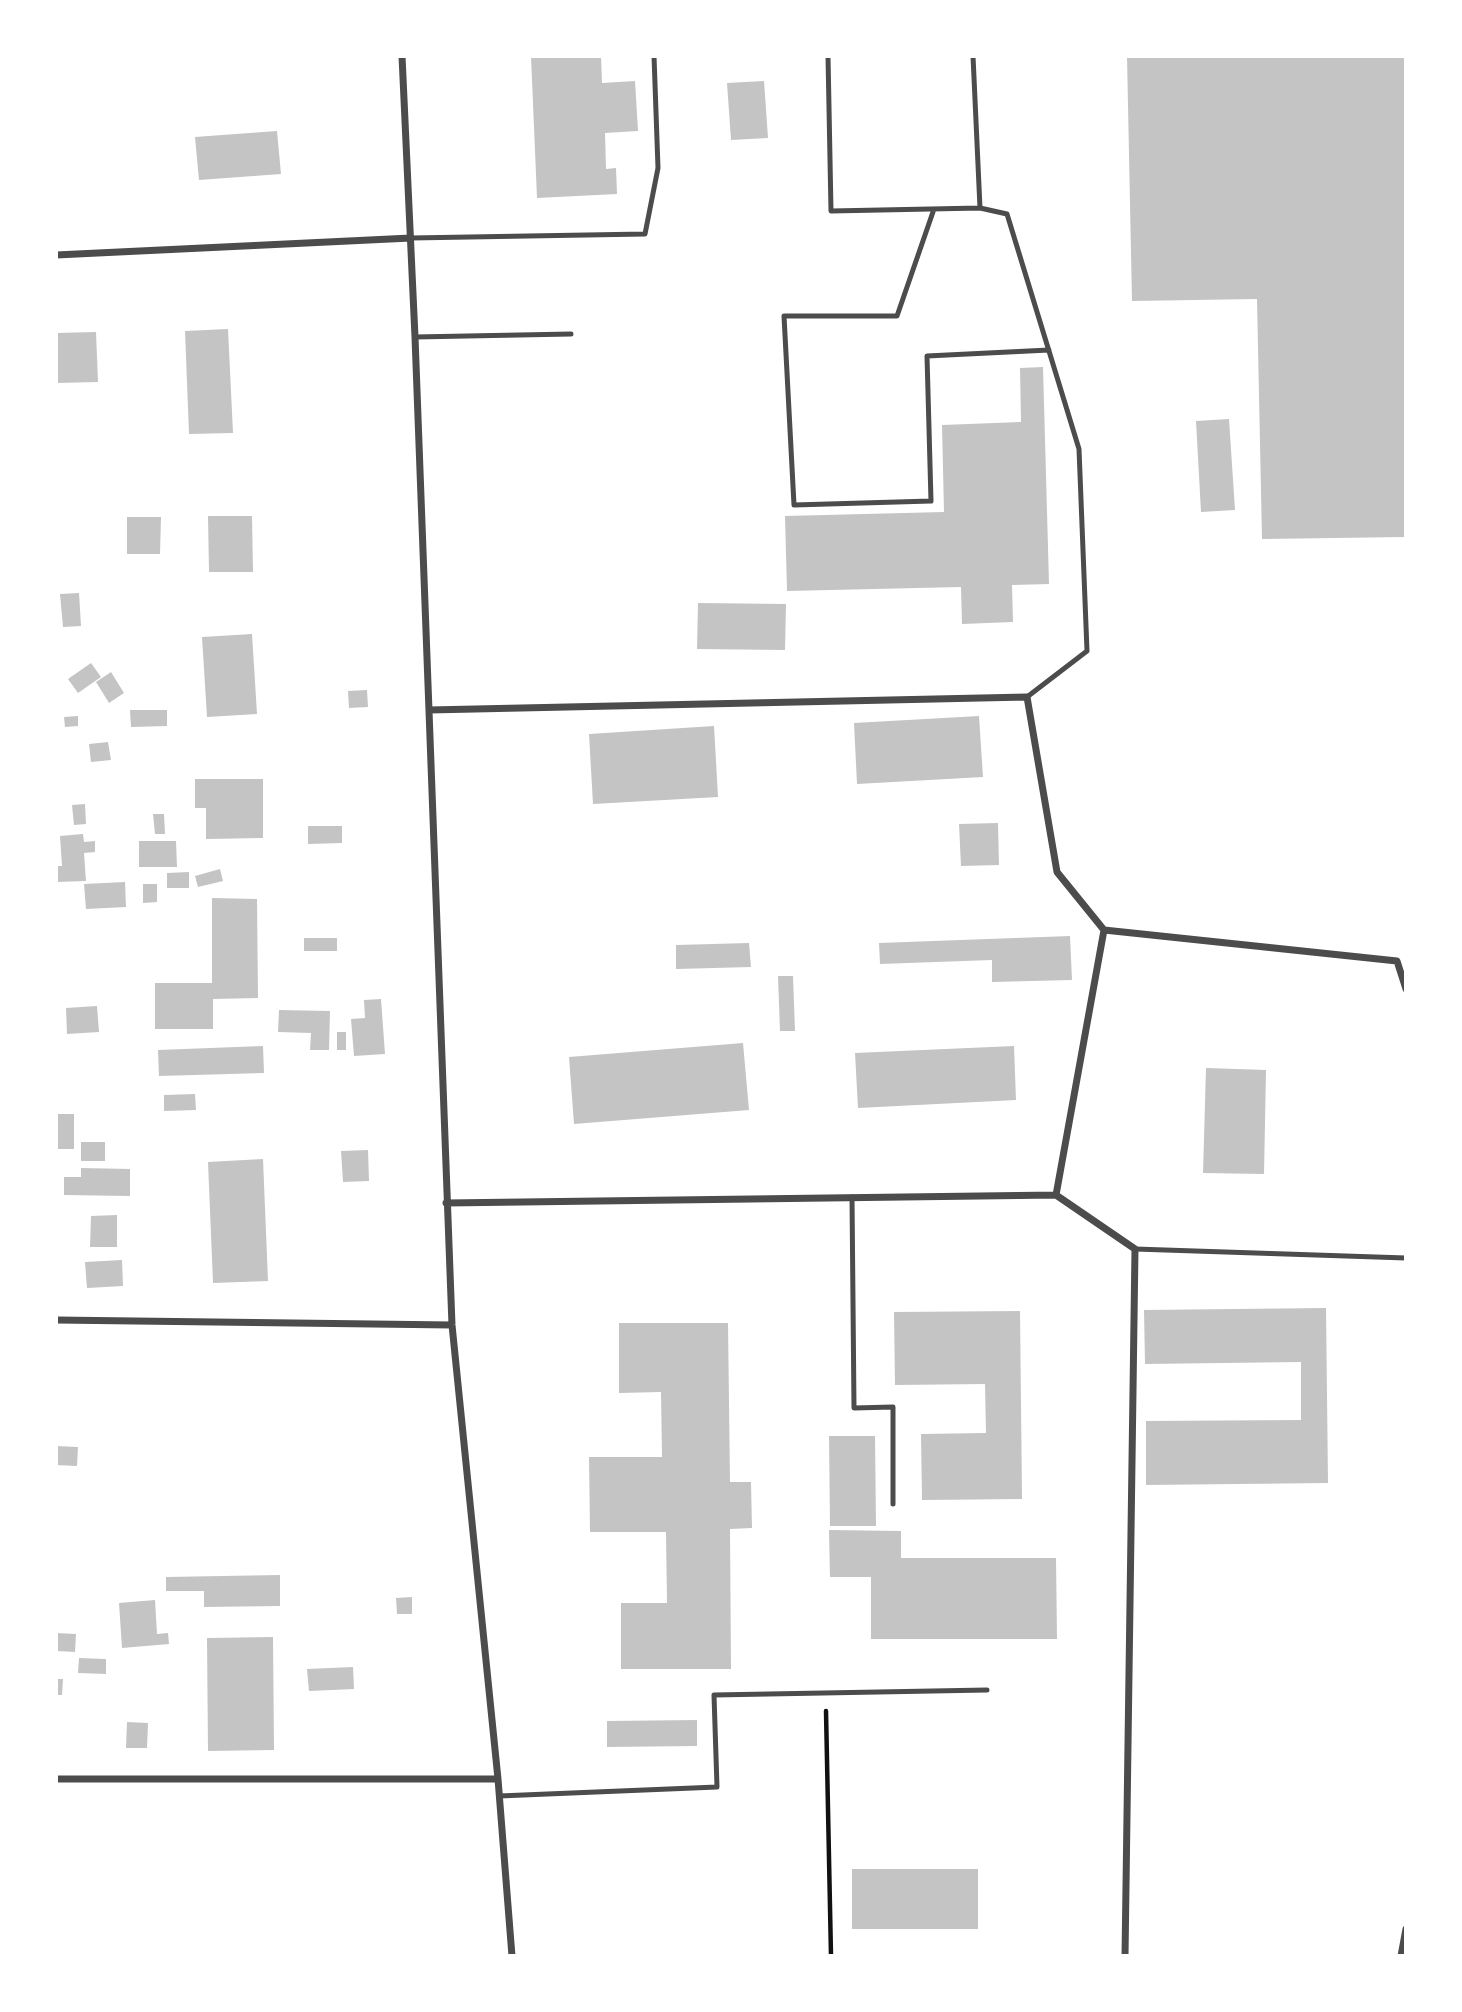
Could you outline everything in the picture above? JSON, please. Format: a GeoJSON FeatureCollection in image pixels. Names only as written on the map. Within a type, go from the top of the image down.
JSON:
{"type":"FeatureCollection","features":[{"type":"Feature","properties":{"kind":"street"},"geometry":{"type":"LineString","coordinates":[[402,56],[452,1325],[498,1779],[512,1956]]}},
{"type":"Feature","properties":{"kind":"street"},"geometry":{"type":"LineString","coordinates":[[56,255],[411,238]]}},
{"type":"Feature","properties":{"kind":"street"},"geometry":{"type":"LineString","coordinates":[[56,261],[66,255]]}},
{"type":"Feature","properties":{"kind":"street"},"geometry":{"type":"LineString","coordinates":[[429,710],[1027,697],[1057,872],[1104,930],[1397,961],[1406,989]]}},
{"type":"Feature","properties":{"kind":"street"},"geometry":{"type":"LineString","coordinates":[[1056,1195],[1104,930]]}},
{"type":"Feature","properties":{"kind":"street"},"geometry":{"type":"LineString","coordinates":[[446,1203],[1056,1195],[1135,1250],[1125,1956]]}},
{"type":"Feature","properties":{"kind":"street"},"geometry":{"type":"LineString","coordinates":[[56,1320],[452,1325]]}},
{"type":"Feature","properties":{"kind":"street"},"geometry":{"type":"LineString","coordinates":[[56,1779],[498,1779]]}},
{"type":"Feature","properties":{"kind":"street"},"geometry":{"type":"LineString","coordinates":[[1401,1956],[1406,1929]]}},
{"type":"Feature","properties":{"kind":"lane"},"geometry":{"type":"LineString","coordinates":[[411,238],[645,234],[659,168],[654,56]]}},
{"type":"Feature","properties":{"kind":"lane"},"geometry":{"type":"LineString","coordinates":[[828,56],[831,211],[980,208],[1007,214],[1079,449],[1087,651],[1027,697]]}},
{"type":"Feature","properties":{"kind":"lane"},"geometry":{"type":"LineString","coordinates":[[973,56],[980,208]]}},
{"type":"Feature","properties":{"kind":"lane"},"geometry":{"type":"LineString","coordinates":[[934,209],[897,316],[784,316],[794,505],[931,501],[927,356],[1049,350]]}},
{"type":"Feature","properties":{"kind":"lane"},"geometry":{"type":"LineString","coordinates":[[415,337],[571,334]]}},
{"type":"Feature","properties":{"kind":"lane"},"geometry":{"type":"LineString","coordinates":[[852,1197],[854,1408],[893,1407],[893,1504]]}},
{"type":"Feature","properties":{"kind":"lane"},"geometry":{"type":"LineString","coordinates":[[1135,1250],[1406,1258]]}},
{"type":"Feature","properties":{"kind":"lane"},"geometry":{"type":"LineString","coordinates":[[499,1796],[717,1787],[714,1695],[987,1690]]}},
{"type":"Feature","properties":{"kind":"path"},"geometry":{"type":"LineString","coordinates":[[826,1693],[831,1956]]}},
{"type":"Feature","properties":{"kind":"building"},"geometry":{"type":"Polygon","coordinates":[[[531,56],[601,56],[602,83],[635,81],[638,131],[605,133],[606,169],[616,168],[617,194],[537,198],[531,56]]]}},
{"type":"Feature","properties":{"kind":"building"},"geometry":{"type":"Polygon","coordinates":[[[1127,56],[1406,56],[1406,537],[1262,539],[1257,299],[1132,301],[1127,56]]]}},
{"type":"Feature","properties":{"kind":"building"},"geometry":{"type":"Polygon","coordinates":[[[764,81],[768,138],[731,140],[727,83],[764,81]]]}},
{"type":"Feature","properties":{"kind":"building"},"geometry":{"type":"Polygon","coordinates":[[[277,131],[281,174],[199,180],[195,137],[277,131]]]}},
{"type":"Feature","properties":{"kind":"building"},"geometry":{"type":"Polygon","coordinates":[[[228,329],[233,433],[189,434],[185,331],[228,329]]]}},
{"type":"Feature","properties":{"kind":"building"},"geometry":{"type":"Polygon","coordinates":[[[96,332],[98,382],[56,383],[56,333],[96,332]]]}},
{"type":"Feature","properties":{"kind":"building"},"geometry":{"type":"Polygon","coordinates":[[[1043,367],[1049,584],[1012,585],[1013,622],[962,624],[961,587],[787,591],[785,516],[944,512],[942,425],[1021,422],[1020,368],[1043,367]]]}},
{"type":"Feature","properties":{"kind":"building"},"geometry":{"type":"Polygon","coordinates":[[[1229,419],[1235,510],[1201,512],[1196,421],[1229,419]]]}},
{"type":"Feature","properties":{"kind":"building"},"geometry":{"type":"Polygon","coordinates":[[[208,516],[252,516],[253,572],[209,572],[208,516]]]}},
{"type":"Feature","properties":{"kind":"building"},"geometry":{"type":"Polygon","coordinates":[[[127,517],[161,517],[160,554],[127,554],[127,517]]]}},
{"type":"Feature","properties":{"kind":"building"},"geometry":{"type":"Polygon","coordinates":[[[79,593],[81,626],[63,627],[60,594],[79,593]]]}},
{"type":"Feature","properties":{"kind":"building"},"geometry":{"type":"Polygon","coordinates":[[[698,603],[786,604],[785,650],[697,649],[698,603]]]}},
{"type":"Feature","properties":{"kind":"building"},"geometry":{"type":"Polygon","coordinates":[[[252,634],[257,714],[207,717],[202,637],[252,634]]]}},
{"type":"Feature","properties":{"kind":"building"},"geometry":{"type":"Polygon","coordinates":[[[91,663],[101,677],[78,693],[68,679],[91,663]]]}},
{"type":"Feature","properties":{"kind":"building"},"geometry":{"type":"Polygon","coordinates":[[[111,672],[124,693],[109,703],[96,682],[111,672]]]}},
{"type":"Feature","properties":{"kind":"building"},"geometry":{"type":"Polygon","coordinates":[[[367,690],[368,707],[349,708],[348,691],[367,690]]]}},
{"type":"Feature","properties":{"kind":"building"},"geometry":{"type":"Polygon","coordinates":[[[130,710],[167,710],[167,726],[131,727],[130,710]]]}},
{"type":"Feature","properties":{"kind":"building"},"geometry":{"type":"Polygon","coordinates":[[[78,716],[78,726],[65,727],[64,717],[78,716]]]}},
{"type":"Feature","properties":{"kind":"building"},"geometry":{"type":"Polygon","coordinates":[[[979,716],[983,777],[857,784],[854,723],[979,716]]]}},
{"type":"Feature","properties":{"kind":"building"},"geometry":{"type":"Polygon","coordinates":[[[714,726],[718,797],[593,804],[589,734],[714,726]]]}},
{"type":"Feature","properties":{"kind":"building"},"geometry":{"type":"Polygon","coordinates":[[[108,742],[111,760],[91,762],[89,744],[108,742]]]}},
{"type":"Feature","properties":{"kind":"building"},"geometry":{"type":"Polygon","coordinates":[[[195,779],[263,779],[263,838],[206,839],[206,808],[195,808],[195,779]]]}},
{"type":"Feature","properties":{"kind":"building"},"geometry":{"type":"Polygon","coordinates":[[[85,804],[86,824],[74,825],[72,805],[85,804]]]}},
{"type":"Feature","properties":{"kind":"building"},"geometry":{"type":"Polygon","coordinates":[[[153,814],[164,814],[165,834],[155,834],[153,814]]]}},
{"type":"Feature","properties":{"kind":"building"},"geometry":{"type":"Polygon","coordinates":[[[998,823],[999,865],[961,866],[959,824],[998,823]]]}},
{"type":"Feature","properties":{"kind":"building"},"geometry":{"type":"Polygon","coordinates":[[[308,826],[342,826],[342,843],[308,844],[308,826]]]}},
{"type":"Feature","properties":{"kind":"building"},"geometry":{"type":"Polygon","coordinates":[[[83,834],[84,842],[95,841],[95,852],[84,853],[86,881],[56,882],[56,866],[62,866],[60,836],[83,834]]]}},
{"type":"Feature","properties":{"kind":"building"},"geometry":{"type":"Polygon","coordinates":[[[139,841],[176,841],[177,867],[139,867],[139,841]]]}},
{"type":"Feature","properties":{"kind":"building"},"geometry":{"type":"Polygon","coordinates":[[[220,869],[223,881],[198,887],[195,876],[220,869]]]}},
{"type":"Feature","properties":{"kind":"building"},"geometry":{"type":"Polygon","coordinates":[[[189,872],[189,888],[167,888],[167,873],[189,872]]]}},
{"type":"Feature","properties":{"kind":"building"},"geometry":{"type":"Polygon","coordinates":[[[125,882],[126,907],[86,909],[84,884],[125,882]]]}},
{"type":"Feature","properties":{"kind":"building"},"geometry":{"type":"Polygon","coordinates":[[[143,884],[157,884],[157,902],[143,903],[143,884]]]}},
{"type":"Feature","properties":{"kind":"building"},"geometry":{"type":"Polygon","coordinates":[[[212,898],[257,899],[258,998],[213,999],[213,1029],[155,1029],[155,983],[212,983],[212,898]]]}},
{"type":"Feature","properties":{"kind":"building"},"geometry":{"type":"Polygon","coordinates":[[[1070,936],[1072,980],[992,982],[992,960],[880,964],[879,943],[1070,936]]]}},
{"type":"Feature","properties":{"kind":"building"},"geometry":{"type":"Polygon","coordinates":[[[304,938],[337,938],[337,951],[304,951],[304,938]]]}},
{"type":"Feature","properties":{"kind":"building"},"geometry":{"type":"Polygon","coordinates":[[[749,943],[751,967],[676,969],[676,945],[749,943]]]}},
{"type":"Feature","properties":{"kind":"building"},"geometry":{"type":"Polygon","coordinates":[[[778,976],[793,976],[795,1031],[780,1031],[778,976]]]}},
{"type":"Feature","properties":{"kind":"building"},"geometry":{"type":"Polygon","coordinates":[[[381,999],[385,1054],[354,1056],[351,1019],[365,1018],[364,1000],[381,999]]]}},
{"type":"Feature","properties":{"kind":"building"},"geometry":{"type":"Polygon","coordinates":[[[97,1006],[99,1032],[67,1034],[66,1008],[97,1006]]]}},
{"type":"Feature","properties":{"kind":"building"},"geometry":{"type":"Polygon","coordinates":[[[279,1010],[330,1011],[329,1050],[310,1050],[311,1033],[278,1032],[279,1010]]]}},
{"type":"Feature","properties":{"kind":"building"},"geometry":{"type":"Polygon","coordinates":[[[337,1032],[346,1032],[346,1050],[337,1050],[337,1032]]]}},
{"type":"Feature","properties":{"kind":"building"},"geometry":{"type":"Polygon","coordinates":[[[743,1043],[749,1110],[574,1124],[569,1057],[743,1043]]]}},
{"type":"Feature","properties":{"kind":"building"},"geometry":{"type":"Polygon","coordinates":[[[263,1046],[264,1073],[159,1076],[158,1050],[263,1046]]]}},
{"type":"Feature","properties":{"kind":"building"},"geometry":{"type":"Polygon","coordinates":[[[1014,1046],[1016,1100],[858,1108],[855,1053],[1014,1046]]]}},
{"type":"Feature","properties":{"kind":"building"},"geometry":{"type":"Polygon","coordinates":[[[1206,1068],[1266,1070],[1264,1174],[1203,1173],[1206,1068]]]}},
{"type":"Feature","properties":{"kind":"building"},"geometry":{"type":"Polygon","coordinates":[[[195,1094],[196,1110],[164,1111],[164,1095],[195,1094]]]}},
{"type":"Feature","properties":{"kind":"building"},"geometry":{"type":"Polygon","coordinates":[[[56,1114],[74,1114],[74,1149],[56,1149],[56,1114]]]}},
{"type":"Feature","properties":{"kind":"building"},"geometry":{"type":"Polygon","coordinates":[[[81,1142],[105,1142],[105,1161],[81,1161],[81,1142]]]}},
{"type":"Feature","properties":{"kind":"building"},"geometry":{"type":"Polygon","coordinates":[[[368,1150],[369,1181],[343,1182],[341,1151],[368,1150]]]}},
{"type":"Feature","properties":{"kind":"building"},"geometry":{"type":"Polygon","coordinates":[[[263,1159],[268,1281],[213,1283],[208,1162],[263,1159]]]}},
{"type":"Feature","properties":{"kind":"building"},"geometry":{"type":"Polygon","coordinates":[[[81,1168],[130,1169],[130,1196],[64,1195],[64,1177],[81,1177],[81,1168]]]}},
{"type":"Feature","properties":{"kind":"building"},"geometry":{"type":"Polygon","coordinates":[[[117,1215],[117,1247],[90,1247],[91,1216],[117,1215]]]}},
{"type":"Feature","properties":{"kind":"building"},"geometry":{"type":"Polygon","coordinates":[[[122,1260],[123,1286],[87,1288],[85,1262],[122,1260]]]}},
{"type":"Feature","properties":{"kind":"building"},"geometry":{"type":"Polygon","coordinates":[[[1326,1308],[1328,1483],[1146,1485],[1146,1421],[1301,1420],[1301,1362],[1145,1364],[1144,1310],[1326,1308]]]}},
{"type":"Feature","properties":{"kind":"building"},"geometry":{"type":"Polygon","coordinates":[[[1020,1311],[1022,1499],[922,1500],[921,1434],[986,1433],[985,1384],[895,1385],[894,1312],[1020,1311]]]}},
{"type":"Feature","properties":{"kind":"building"},"geometry":{"type":"Polygon","coordinates":[[[619,1323],[728,1323],[730,1482],[751,1482],[752,1528],[730,1529],[731,1669],[621,1669],[621,1603],[667,1603],[666,1532],[590,1532],[589,1457],[662,1457],[661,1392],[619,1393],[619,1323]]]}},
{"type":"Feature","properties":{"kind":"building"},"geometry":{"type":"Polygon","coordinates":[[[829,1436],[875,1436],[876,1526],[830,1526],[829,1436]]]}},
{"type":"Feature","properties":{"kind":"building"},"geometry":{"type":"Polygon","coordinates":[[[56,1446],[78,1447],[77,1466],[56,1465],[56,1446]]]}},
{"type":"Feature","properties":{"kind":"building"},"geometry":{"type":"Polygon","coordinates":[[[829,1530],[901,1531],[901,1558],[1056,1558],[1057,1639],[871,1639],[871,1577],[830,1577],[829,1530]]]}},
{"type":"Feature","properties":{"kind":"building"},"geometry":{"type":"Polygon","coordinates":[[[280,1575],[280,1606],[204,1607],[204,1591],[166,1591],[166,1577],[280,1575]]]}},
{"type":"Feature","properties":{"kind":"building"},"geometry":{"type":"Polygon","coordinates":[[[412,1597],[412,1614],[397,1614],[396,1598],[412,1597]]]}},
{"type":"Feature","properties":{"kind":"building"},"geometry":{"type":"Polygon","coordinates":[[[155,1600],[157,1634],[168,1633],[169,1644],[122,1648],[119,1603],[155,1600]]]}},
{"type":"Feature","properties":{"kind":"building"},"geometry":{"type":"Polygon","coordinates":[[[56,1633],[76,1634],[75,1652],[56,1651],[56,1633]]]}},
{"type":"Feature","properties":{"kind":"building"},"geometry":{"type":"Polygon","coordinates":[[[273,1637],[274,1750],[208,1751],[207,1638],[273,1637]]]}},
{"type":"Feature","properties":{"kind":"building"},"geometry":{"type":"Polygon","coordinates":[[[79,1658],[106,1659],[106,1674],[78,1673],[79,1658]]]}},
{"type":"Feature","properties":{"kind":"building"},"geometry":{"type":"Polygon","coordinates":[[[353,1667],[354,1689],[309,1691],[307,1669],[353,1667]]]}},
{"type":"Feature","properties":{"kind":"building"},"geometry":{"type":"Polygon","coordinates":[[[56,1679],[63,1679],[62,1695],[56,1695],[56,1679]]]}},
{"type":"Feature","properties":{"kind":"building"},"geometry":{"type":"Polygon","coordinates":[[[697,1720],[697,1746],[607,1747],[607,1721],[697,1720]]]}},
{"type":"Feature","properties":{"kind":"building"},"geometry":{"type":"Polygon","coordinates":[[[127,1722],[148,1723],[147,1748],[126,1748],[127,1722]]]}},
{"type":"Feature","properties":{"kind":"building"},"geometry":{"type":"Polygon","coordinates":[[[852,1869],[978,1869],[978,1929],[852,1929],[852,1869]]]}}]}
